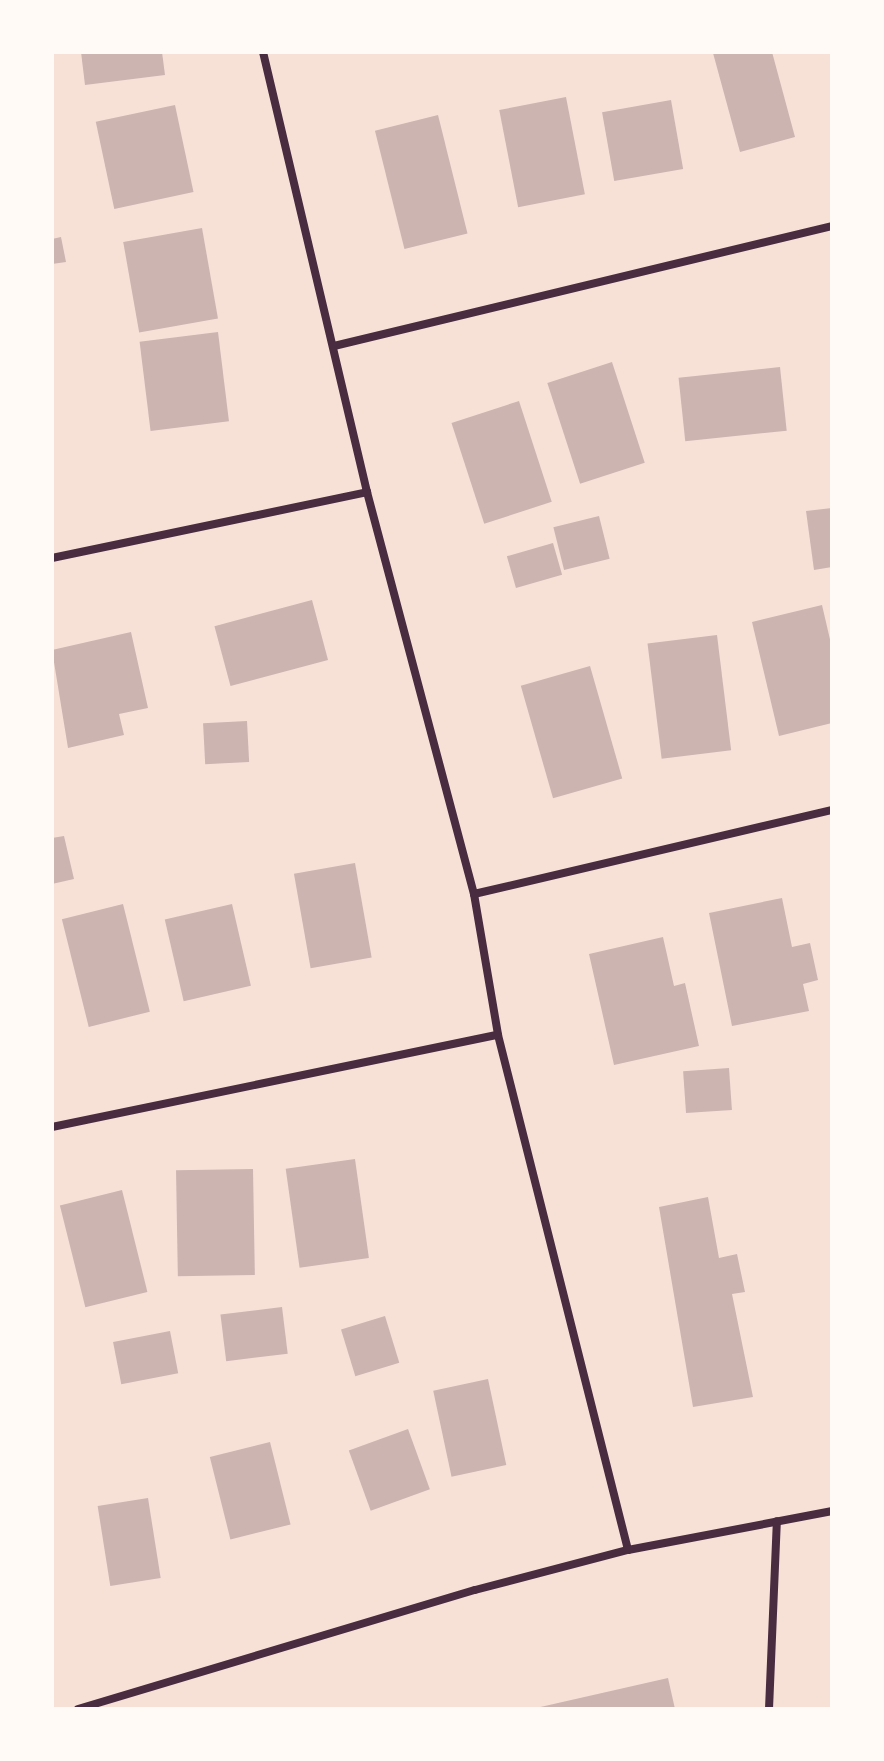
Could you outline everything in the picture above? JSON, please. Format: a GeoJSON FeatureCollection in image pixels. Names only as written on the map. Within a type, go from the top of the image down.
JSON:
{"type":"FeatureCollection","features":[{"type":"Feature","properties":{"kind":"street"},"geometry":{"type":"LineString","coordinates":[[263,52],[367,492],[474,894],[498,1035],[628,1550]]}},
{"type":"Feature","properties":{"kind":"street"},"geometry":{"type":"LineString","coordinates":[[334,346],[832,226]]}},
{"type":"Feature","properties":{"kind":"street"},"geometry":{"type":"LineString","coordinates":[[52,558],[367,492]]}},
{"type":"Feature","properties":{"kind":"street"},"geometry":{"type":"LineString","coordinates":[[474,894],[832,810]]}},
{"type":"Feature","properties":{"kind":"street"},"geometry":{"type":"LineString","coordinates":[[52,1127],[498,1035]]}},
{"type":"Feature","properties":{"kind":"street"},"geometry":{"type":"LineString","coordinates":[[78,1709],[628,1550],[832,1511]]}},
{"type":"Feature","properties":{"kind":"street"},"geometry":{"type":"LineString","coordinates":[[769,1709],[777,1521]]}},
{"type":"Feature","properties":{"kind":"building"},"geometry":{"type":"Polygon","coordinates":[[[81,52],[162,52],[165,75],[85,85],[81,52]]]}},
{"type":"Feature","properties":{"kind":"building"},"geometry":{"type":"Polygon","coordinates":[[[772,52],[795,137],[740,152],[713,53],[772,52]]]}},
{"type":"Feature","properties":{"kind":"building"},"geometry":{"type":"Polygon","coordinates":[[[566,97],[585,194],[518,207],[499,110],[566,97]]]}},
{"type":"Feature","properties":{"kind":"building"},"geometry":{"type":"Polygon","coordinates":[[[671,100],[683,169],[614,181],[602,112],[671,100]]]}},
{"type":"Feature","properties":{"kind":"building"},"geometry":{"type":"Polygon","coordinates":[[[175,105],[194,192],[114,209],[96,122],[175,105]]]}},
{"type":"Feature","properties":{"kind":"building"},"geometry":{"type":"Polygon","coordinates":[[[438,115],[468,233],[404,249],[375,131],[438,115]]]}},
{"type":"Feature","properties":{"kind":"building"},"geometry":{"type":"Polygon","coordinates":[[[202,228],[218,319],[139,332],[123,242],[202,228]]]}},
{"type":"Feature","properties":{"kind":"building"},"geometry":{"type":"Polygon","coordinates":[[[61,237],[66,262],[52,264],[52,239],[61,237]]]}},
{"type":"Feature","properties":{"kind":"building"},"geometry":{"type":"Polygon","coordinates":[[[218,332],[229,421],[151,431],[140,342],[218,332]]]}},
{"type":"Feature","properties":{"kind":"building"},"geometry":{"type":"Polygon","coordinates":[[[612,362],[645,463],[580,484],[547,383],[612,362]]]}},
{"type":"Feature","properties":{"kind":"building"},"geometry":{"type":"Polygon","coordinates":[[[780,367],[787,431],[685,441],[679,378],[780,367]]]}},
{"type":"Feature","properties":{"kind":"building"},"geometry":{"type":"Polygon","coordinates":[[[519,401],[552,502],[484,524],[451,423],[519,401]]]}},
{"type":"Feature","properties":{"kind":"building"},"geometry":{"type":"Polygon","coordinates":[[[832,508],[832,567],[814,570],[806,511],[832,508]]]}},
{"type":"Feature","properties":{"kind":"building"},"geometry":{"type":"Polygon","coordinates":[[[599,516],[610,559],[564,570],[553,527],[599,516]]]}},
{"type":"Feature","properties":{"kind":"building"},"geometry":{"type":"Polygon","coordinates":[[[553,543],[562,575],[516,588],[507,556],[553,543]]]}},
{"type":"Feature","properties":{"kind":"building"},"geometry":{"type":"Polygon","coordinates":[[[312,600],[328,660],[230,686],[214,626],[312,600]]]}},
{"type":"Feature","properties":{"kind":"building"},"geometry":{"type":"Polygon","coordinates":[[[822,605],[832,648],[832,723],[779,736],[752,622],[822,605]]]}},
{"type":"Feature","properties":{"kind":"building"},"geometry":{"type":"Polygon","coordinates":[[[131,632],[148,708],[119,714],[124,735],[68,748],[52,650],[131,632]]]}},
{"type":"Feature","properties":{"kind":"building"},"geometry":{"type":"Polygon","coordinates":[[[717,635],[731,750],[662,759],[648,644],[717,635]]]}},
{"type":"Feature","properties":{"kind":"building"},"geometry":{"type":"Polygon","coordinates":[[[590,666],[622,778],[553,798],[521,686],[590,666]]]}},
{"type":"Feature","properties":{"kind":"building"},"geometry":{"type":"Polygon","coordinates":[[[247,721],[249,762],[205,764],[203,723],[247,721]]]}},
{"type":"Feature","properties":{"kind":"building"},"geometry":{"type":"Polygon","coordinates":[[[64,836],[74,879],[52,884],[52,838],[64,836]]]}},
{"type":"Feature","properties":{"kind":"building"},"geometry":{"type":"Polygon","coordinates":[[[355,863],[372,958],[311,968],[294,874],[355,863]]]}},
{"type":"Feature","properties":{"kind":"building"},"geometry":{"type":"Polygon","coordinates":[[[782,898],[792,947],[810,943],[818,980],[803,984],[809,1011],[732,1026],[709,913],[782,898]]]}},
{"type":"Feature","properties":{"kind":"building"},"geometry":{"type":"Polygon","coordinates":[[[123,904],[150,1012],[89,1027],[62,919],[123,904]]]}},
{"type":"Feature","properties":{"kind":"building"},"geometry":{"type":"Polygon","coordinates":[[[232,904],[251,986],[184,1001],[165,920],[232,904]]]}},
{"type":"Feature","properties":{"kind":"building"},"geometry":{"type":"Polygon","coordinates":[[[663,937],[674,986],[685,983],[699,1046],[614,1065],[589,954],[663,937]]]}},
{"type":"Feature","properties":{"kind":"building"},"geometry":{"type":"Polygon","coordinates":[[[729,1068],[732,1110],[686,1113],[683,1071],[729,1068]]]}},
{"type":"Feature","properties":{"kind":"building"},"geometry":{"type":"Polygon","coordinates":[[[355,1159],[369,1258],[300,1268],[286,1169],[355,1159]]]}},
{"type":"Feature","properties":{"kind":"building"},"geometry":{"type":"Polygon","coordinates":[[[253,1169],[255,1275],[178,1276],[176,1170],[253,1169]]]}},
{"type":"Feature","properties":{"kind":"building"},"geometry":{"type":"Polygon","coordinates":[[[122,1190],[147,1292],[85,1307],[60,1205],[122,1190]]]}},
{"type":"Feature","properties":{"kind":"building"},"geometry":{"type":"Polygon","coordinates":[[[708,1197],[719,1258],[737,1254],[745,1292],[732,1294],[753,1397],[693,1407],[659,1207],[708,1197]]]}},
{"type":"Feature","properties":{"kind":"building"},"geometry":{"type":"Polygon","coordinates":[[[282,1307],[288,1354],[226,1361],[220,1315],[282,1307]]]}},
{"type":"Feature","properties":{"kind":"building"},"geometry":{"type":"Polygon","coordinates":[[[385,1316],[399,1363],[355,1376],[341,1329],[385,1316]]]}},
{"type":"Feature","properties":{"kind":"building"},"geometry":{"type":"Polygon","coordinates":[[[170,1331],[178,1373],[121,1384],[113,1342],[170,1331]]]}},
{"type":"Feature","properties":{"kind":"building"},"geometry":{"type":"Polygon","coordinates":[[[488,1379],[506,1465],[452,1477],[433,1391],[488,1379]]]}},
{"type":"Feature","properties":{"kind":"building"},"geometry":{"type":"Polygon","coordinates":[[[408,1429],[430,1489],[371,1511],[349,1451],[408,1429]]]}},
{"type":"Feature","properties":{"kind":"building"},"geometry":{"type":"Polygon","coordinates":[[[270,1442],[291,1524],[230,1539],[210,1457],[270,1442]]]}},
{"type":"Feature","properties":{"kind":"building"},"geometry":{"type":"Polygon","coordinates":[[[148,1498],[161,1578],[110,1586],[98,1506],[148,1498]]]}},
{"type":"Feature","properties":{"kind":"building"},"geometry":{"type":"Polygon","coordinates":[[[668,1678],[675,1709],[536,1709],[536,1708],[668,1678]]]}}]}
